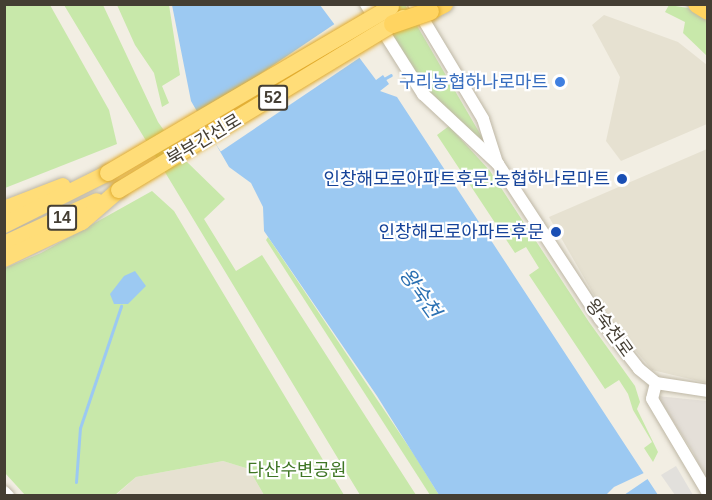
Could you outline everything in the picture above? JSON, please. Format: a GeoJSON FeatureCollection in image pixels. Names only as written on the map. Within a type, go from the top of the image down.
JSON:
{"type":"FeatureCollection","features":[{"type":"Feature","properties":{"kind":"highway"},"geometry":{"type":"LineString","coordinates":[[697,4],[708,11]]}},
{"type":"Feature","properties":{"kind":"highway"},"geometry":{"type":"LineString","coordinates":[[393,10],[429,6]]}},
{"type":"Feature","properties":{"kind":"highway","name":"북부간선로"},"geometry":{"type":"LineString","coordinates":[[4,225],[103,175],[393,10]]}},
{"type":"Feature","properties":{"kind":"highway","name":"북부간선로"},"geometry":{"type":"LineString","coordinates":[[4,244],[119,190],[393,10]]}},
{"type":"Feature","properties":{"kind":"highway"},"geometry":{"type":"LineString","coordinates":[[4,209],[77,180],[103,175]]}},
{"type":"Feature","properties":{"kind":"highway"},"geometry":{"type":"LineString","coordinates":[[4,259],[82,222],[119,190]]}},
{"type":"Feature","properties":{"kind":"street","name":"왕숙천로"},"geometry":{"type":"LineString","coordinates":[[366,4],[423,94],[498,164],[600,319],[656,383]]}},
{"type":"Feature","properties":{"kind":"street","name":"왕숙천로"},"geometry":{"type":"LineString","coordinates":[[429,6],[483,119],[498,164]]}},
{"type":"Feature","properties":{"kind":"street"},"geometry":{"type":"LineString","coordinates":[[708,391],[656,383],[652,399],[708,493]]}},
{"type":"Feature","properties":{"kind":"street"},"geometry":{"type":"LineString","coordinates":[[4,492],[8,495]]}},
{"type":"Feature","properties":{"kind":"shaded area"},"geometry":{"type":"Polygon","coordinates":[[[604,15],[678,42],[707,65],[707,124],[621,161],[606,141],[620,77],[592,25],[604,15]]]}},
{"type":"Feature","properties":{"kind":"shaded area"},"geometry":{"type":"Polygon","coordinates":[[[707,149],[707,383],[652,370],[605,314],[549,217],[707,149]]]}},
{"type":"Feature","properties":{"kind":"shaded area"},"geometry":{"type":"Polygon","coordinates":[[[657,396],[707,401],[707,483],[693,452],[657,396]]]}},
{"type":"Feature","properties":{"kind":"shaded area"},"geometry":{"type":"Polygon","coordinates":[[[223,461],[249,469],[264,495],[115,496],[136,477],[223,461]]]}},
{"type":"Feature","properties":{"kind":"shaded area"},"geometry":{"type":"Polygon","coordinates":[[[676,466],[693,495],[675,495],[661,475],[676,466]]]}},
{"type":"Feature","properties":{"kind":"green space"},"geometry":{"type":"Polygon","coordinates":[[[5,4],[50,5],[109,110],[117,144],[5,188],[5,4]]]}},
{"type":"Feature","properties":{"kind":"green space"},"geometry":{"type":"Polygon","coordinates":[[[64,5],[103,5],[158,122],[186,161],[225,199],[204,219],[236,271],[262,255],[416,495],[360,495],[64,5]]]}},
{"type":"Feature","properties":{"kind":"green space"},"geometry":{"type":"Polygon","coordinates":[[[117,5],[169,5],[180,75],[162,86],[169,103],[162,107],[154,73],[135,45],[117,5]]]}},
{"type":"Feature","properties":{"kind":"green space"},"geometry":{"type":"Polygon","coordinates":[[[372,5],[405,5],[486,144],[425,91],[372,5]]]}},
{"type":"Feature","properties":{"kind":"green space"},"geometry":{"type":"Polygon","coordinates":[[[669,5],[688,8],[707,20],[707,56],[683,33],[685,22],[665,12],[669,5]]]}},
{"type":"Feature","properties":{"kind":"green space"},"geometry":{"type":"Polygon","coordinates":[[[449,126],[490,171],[589,322],[635,386],[640,402],[637,409],[658,452],[653,462],[644,448],[652,442],[619,380],[605,389],[529,275],[539,268],[526,247],[515,253],[437,135],[449,126]]]}},
{"type":"Feature","properties":{"kind":"green space","name":"다산수변공원"},"geometry":{"type":"Polygon","coordinates":[[[152,191],[174,211],[344,495],[264,495],[249,469],[223,461],[136,477],[115,495],[25,495],[5,473],[5,268],[41,253],[152,191]]]}},
{"type":"Feature","properties":{"kind":"green space"},"geometry":{"type":"Polygon","coordinates":[[[268,237],[439,495],[430,495],[266,240],[268,237]]]}},
{"type":"Feature","properties":{"kind":"water","name":"왕숙천"},"geometry":{"type":"Polygon","coordinates":[[[172,5],[320,5],[376,80],[383,75],[389,84],[380,91],[397,97],[658,495],[439,495],[377,396],[264,231],[263,207],[251,183],[229,167],[191,101],[172,5]]]}},
{"type":"Feature","properties":{"kind":"water"},"geometry":{"type":"Polygon","coordinates":[[[135,271],[146,286],[128,304],[114,304],[110,294],[124,276],[135,271]]]}},
{"type":"Feature","properties":{"kind":"pier"},"geometry":{"type":"Polygon","coordinates":[[[339,21],[362,56],[221,151],[197,117],[339,21]]]}},
{"type":"Feature","properties":{"kind":"pier"},"geometry":{"type":"Polygon","coordinates":[[[646,472],[649,478],[624,495],[606,495],[614,487],[646,472]]]}},
{"type":"Feature","properties":{"kind":"waterway"},"geometry":{"type":"LineString","coordinates":[[382,80],[391,75]]}},
{"type":"Feature","properties":{"kind":"waterway"},"geometry":{"type":"LineString","coordinates":[[76,482],[80,428],[121,306]]}},
{"type":"Feature","properties":{"kind":"place","name":"구리농협하나로마트"},"geometry":{"type":"Point","coordinates":[560,82]}},
{"type":"Feature","properties":{"kind":"place","name":"인창해모로아파트후문.농협하나로마트"},"geometry":{"type":"Point","coordinates":[622,179]}},
{"type":"Feature","properties":{"kind":"place","name":"인창해모로아파트후문"},"geometry":{"type":"Point","coordinates":[556,232]}}]}
